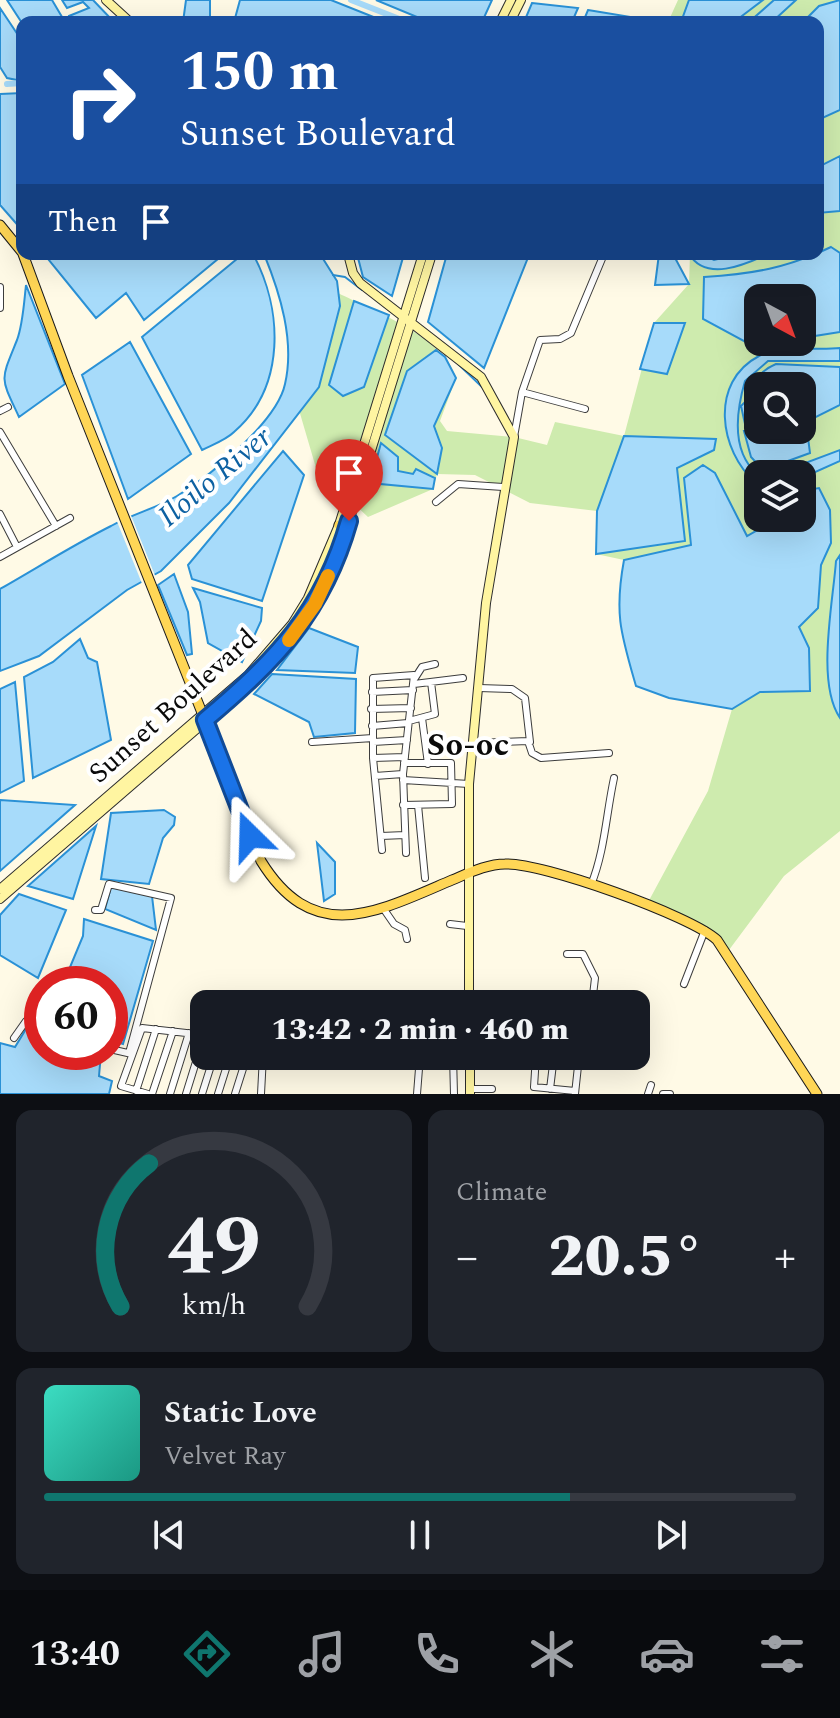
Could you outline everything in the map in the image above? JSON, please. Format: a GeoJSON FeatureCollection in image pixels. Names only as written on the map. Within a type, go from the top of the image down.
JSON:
{"type":"FeatureCollection","features":[{"type":"Feature","properties":{"kind":"main road"},"geometry":{"type":"LineString","coordinates":[[106,0],[123,16]]}},
{"type":"Feature","properties":{"kind":"main road"},"geometry":{"type":"LineString","coordinates":[[0,225],[16,244]]}},
{"type":"Feature","properties":{"kind":"main road"},"geometry":{"type":"LineString","coordinates":[[26,260],[118,504],[261,861],[280,889],[293,901],[334,916],[356,915],[383,908],[469,873],[506,863],[538,868],[591,885],[705,930],[717,940],[817,1094]]}},
{"type":"Feature","properties":{"kind":"main road"},"geometry":{"type":"LineString","coordinates":[[350,260],[360,283],[488,386],[514,437],[503,487],[486,603],[469,784],[469,990]]}},
{"type":"Feature","properties":{"kind":"main road","name":"Sunset Boulevard"},"geometry":{"type":"LineString","coordinates":[[408,319],[422,260]]}},
{"type":"Feature","properties":{"kind":"main road","name":"Sunset Boulevard"},"geometry":{"type":"LineString","coordinates":[[0,889],[11,883],[203,717],[248,675],[292,624],[343,526],[408,319],[430,260]]}},
{"type":"Feature","properties":{"kind":"main road","name":"Sunset Boulevard"},"geometry":{"type":"LineString","coordinates":[[0,899],[11,883]]}},
{"type":"Feature","properties":{"kind":"main road"},"geometry":{"type":"LineString","coordinates":[[470,1070],[470,1092]]}},
{"type":"Feature","properties":{"kind":"street"},"geometry":{"type":"LineString","coordinates":[[514,437],[522,392],[540,340],[560,339],[571,333],[601,260]]}},
{"type":"Feature","properties":{"kind":"street"},"geometry":{"type":"LineString","coordinates":[[0,287],[0,308]]}},
{"type":"Feature","properties":{"kind":"street"},"geometry":{"type":"LineString","coordinates":[[522,392],[585,409]]}},
{"type":"Feature","properties":{"kind":"street"},"geometry":{"type":"LineString","coordinates":[[0,411],[8,407]]}},
{"type":"Feature","properties":{"kind":"street"},"geometry":{"type":"LineString","coordinates":[[0,432],[56,526]]}},
{"type":"Feature","properties":{"kind":"street"},"geometry":{"type":"LineString","coordinates":[[436,502],[458,484],[503,487]]}},
{"type":"Feature","properties":{"kind":"street"},"geometry":{"type":"LineString","coordinates":[[0,514],[17,547]]}},
{"type":"Feature","properties":{"kind":"street"},"geometry":{"type":"LineString","coordinates":[[0,557],[70,518]]}},
{"type":"Feature","properties":{"kind":"street"},"geometry":{"type":"LineString","coordinates":[[406,853],[403,777],[408,722],[414,684],[422,667],[435,664]]}},
{"type":"Feature","properties":{"kind":"street"},"geometry":{"type":"LineString","coordinates":[[382,850],[371,709],[375,676],[414,684]]}},
{"type":"Feature","properties":{"kind":"street"},"geometry":{"type":"LineString","coordinates":[[372,692],[463,678]]}},
{"type":"Feature","properties":{"kind":"street"},"geometry":{"type":"LineString","coordinates":[[372,726],[408,722],[435,713],[431,682]]}},
{"type":"Feature","properties":{"kind":"street"},"geometry":{"type":"LineString","coordinates":[[479,688],[512,689],[525,698],[532,753],[541,758],[609,753]]}},
{"type":"Feature","properties":{"kind":"street"},"geometry":{"type":"LineString","coordinates":[[371,709],[411,708]]}},
{"type":"Feature","properties":{"kind":"street"},"geometry":{"type":"LineString","coordinates":[[422,718],[428,764]]}},
{"type":"Feature","properties":{"kind":"street"},"geometry":{"type":"LineString","coordinates":[[312,742],[407,740]]}},
{"type":"Feature","properties":{"kind":"street"},"geometry":{"type":"LineString","coordinates":[[474,743],[530,742]]}},
{"type":"Feature","properties":{"kind":"street"},"geometry":{"type":"LineString","coordinates":[[373,758],[428,764],[451,763],[451,805],[403,805]]}},
{"type":"Feature","properties":{"kind":"street"},"geometry":{"type":"LineString","coordinates":[[375,776],[469,784]]}},
{"type":"Feature","properties":{"kind":"street"},"geometry":{"type":"LineString","coordinates":[[591,885],[605,847],[604,821],[614,778]]}},
{"type":"Feature","properties":{"kind":"street"},"geometry":{"type":"LineString","coordinates":[[418,805],[425,878]]}},
{"type":"Feature","properties":{"kind":"street"},"geometry":{"type":"LineString","coordinates":[[381,836],[405,835]]}},
{"type":"Feature","properties":{"kind":"street"},"geometry":{"type":"LineString","coordinates":[[95,910],[101,911],[109,884],[171,898],[121,1086],[150,1094],[173,1031]]}},
{"type":"Feature","properties":{"kind":"street"},"geometry":{"type":"LineString","coordinates":[[383,908],[394,924],[403,927],[407,939]]}},
{"type":"Feature","properties":{"kind":"street"},"geometry":{"type":"LineString","coordinates":[[450,924],[467,926]]}},
{"type":"Feature","properties":{"kind":"street"},"geometry":{"type":"LineString","coordinates":[[684,984],[705,930]]}},
{"type":"Feature","properties":{"kind":"street"},"geometry":{"type":"LineString","coordinates":[[567,954],[583,954],[592,968],[592,990]]}},
{"type":"Feature","properties":{"kind":"street"},"geometry":{"type":"LineString","coordinates":[[14,1038],[24,1024]]}},
{"type":"Feature","properties":{"kind":"street"},"geometry":{"type":"LineString","coordinates":[[130,1054],[142,1028],[189,1033],[170,1094]]}},
{"type":"Feature","properties":{"kind":"street"},"geometry":{"type":"LineString","coordinates":[[136,1091],[156,1029]]}},
{"type":"Feature","properties":{"kind":"street"},"geometry":{"type":"LineString","coordinates":[[186,1094],[193,1070]]}},
{"type":"Feature","properties":{"kind":"street"},"geometry":{"type":"LineString","coordinates":[[202,1094],[210,1070]]}},
{"type":"Feature","properties":{"kind":"street"},"geometry":{"type":"LineString","coordinates":[[218,1094],[226,1070]]}},
{"type":"Feature","properties":{"kind":"street"},"geometry":{"type":"LineString","coordinates":[[235,1094],[243,1070]]}},
{"type":"Feature","properties":{"kind":"street"},"geometry":{"type":"LineString","coordinates":[[261,1094],[262,1070]]}},
{"type":"Feature","properties":{"kind":"street"},"geometry":{"type":"LineString","coordinates":[[417,1094],[419,1070]]}},
{"type":"Feature","properties":{"kind":"street"},"geometry":{"type":"LineString","coordinates":[[453,1070],[454,1094]]}},
{"type":"Feature","properties":{"kind":"street"},"geometry":{"type":"LineString","coordinates":[[535,1070],[534,1087],[575,1093],[578,1070]]}},
{"type":"Feature","properties":{"kind":"street"},"geometry":{"type":"LineString","coordinates":[[550,1089],[552,1070]]}},
{"type":"Feature","properties":{"kind":"street"},"geometry":{"type":"LineString","coordinates":[[648,1094],[651,1085]]}},
{"type":"Feature","properties":{"kind":"street"},"geometry":{"type":"LineString","coordinates":[[470,1092],[492,1089]]}},
{"type":"Feature","properties":{"kind":"street"},"geometry":{"type":"LineString","coordinates":[[663,1094],[670,1094]]}},
{"type":"Feature","properties":{"kind":"green space"},"geometry":{"type":"Polygon","coordinates":[[[678,0],[840,0],[840,831],[784,876],[726,954],[717,940],[646,906],[708,791],[732,709],[669,698],[636,686],[619,610],[624,560],[596,554],[597,511],[530,503],[475,475],[437,474],[433,489],[368,517],[316,468],[299,410],[319,387],[340,306],[338,293],[406,327],[438,350],[456,378],[440,421],[447,431],[514,437],[547,445],[555,422],[624,436],[654,323],[689,284],[690,260],[824,260],[824,16],[671,16],[678,0]]]}},
{"type":"Feature","properties":{"kind":"water"},"geometry":{"type":"Polygon","coordinates":[[[7,0],[52,0],[61,16],[17,16],[7,0]]]}},
{"type":"Feature","properties":{"kind":"water"},"geometry":{"type":"Polygon","coordinates":[[[62,0],[93,0],[108,16],[69,16],[89,8],[83,2],[67,8],[62,0]]]}},
{"type":"Feature","properties":{"kind":"water"},"geometry":{"type":"Polygon","coordinates":[[[186,0],[210,0],[210,16],[184,16],[186,0]]]}},
{"type":"Feature","properties":{"kind":"water"},"geometry":{"type":"Polygon","coordinates":[[[240,0],[331,0],[371,16],[236,16],[240,0]]]}},
{"type":"Feature","properties":{"kind":"water"},"geometry":{"type":"Polygon","coordinates":[[[376,0],[492,0],[485,16],[415,16],[376,0]]]}},
{"type":"Feature","properties":{"kind":"water"},"geometry":{"type":"Polygon","coordinates":[[[689,0],[763,0],[742,16],[683,16],[689,0]]]}},
{"type":"Feature","properties":{"kind":"water"},"geometry":{"type":"Polygon","coordinates":[[[774,0],[796,0],[779,16],[756,16],[774,0]]]}},
{"type":"Feature","properties":{"kind":"water"},"geometry":{"type":"Polygon","coordinates":[[[840,0],[840,110],[824,117],[824,16],[809,16],[819,6],[840,0]]]}},
{"type":"Feature","properties":{"kind":"water"},"geometry":{"type":"Polygon","coordinates":[[[532,3],[578,8],[575,16],[527,16],[532,3]]]}},
{"type":"Feature","properties":{"kind":"water"},"geometry":{"type":"Polygon","coordinates":[[[0,8],[16,32],[16,80],[7,78],[0,67],[0,8]]]}},
{"type":"Feature","properties":{"kind":"water"},"geometry":{"type":"Polygon","coordinates":[[[588,10],[625,16],[586,16],[588,10]]]}},
{"type":"Feature","properties":{"kind":"water"},"geometry":{"type":"Polygon","coordinates":[[[16,93],[16,223],[0,205],[0,94],[16,93]]]}},
{"type":"Feature","properties":{"kind":"water"},"geometry":{"type":"Polygon","coordinates":[[[840,156],[840,211],[824,212],[824,164],[840,156]]]}},
{"type":"Feature","properties":{"kind":"water"},"geometry":{"type":"Polygon","coordinates":[[[831,247],[840,253],[840,332],[816,336],[816,284],[744,284],[744,341],[703,319],[704,277],[769,269],[799,260],[824,260],[824,250],[831,247]]]}},
{"type":"Feature","properties":{"kind":"water"},"geometry":{"type":"Polygon","coordinates":[[[49,260],[217,260],[144,320],[126,293],[96,318],[49,260]]]}},
{"type":"Feature","properties":{"kind":"water"},"geometry":{"type":"Polygon","coordinates":[[[236,260],[256,260],[270,299],[274,323],[271,371],[251,414],[231,435],[202,450],[142,337],[236,260]]]}},
{"type":"Feature","properties":{"kind":"water","name":"Iloilo River"},"geometry":{"type":"Polygon","coordinates":[[[266,260],[324,260],[337,281],[340,306],[319,387],[229,503],[161,571],[127,590],[39,656],[0,671],[0,589],[97,533],[191,487],[224,462],[269,415],[279,399],[288,368],[287,334],[266,260]]]}},
{"type":"Feature","properties":{"kind":"water"},"geometry":{"type":"Polygon","coordinates":[[[359,260],[402,260],[392,296],[363,277],[359,260]]]}},
{"type":"Feature","properties":{"kind":"water"},"geometry":{"type":"Polygon","coordinates":[[[445,260],[527,260],[484,368],[428,322],[445,260]]]}},
{"type":"Feature","properties":{"kind":"water"},"geometry":{"type":"Polygon","coordinates":[[[658,260],[676,260],[689,284],[655,285],[658,260]]]}},
{"type":"Feature","properties":{"kind":"water"},"geometry":{"type":"Polygon","coordinates":[[[694,260],[755,260],[726,269],[705,267],[694,260]]]}},
{"type":"Feature","properties":{"kind":"water"},"geometry":{"type":"Polygon","coordinates":[[[26,285],[65,384],[19,417],[4,379],[21,327],[26,285]]]}},
{"type":"Feature","properties":{"kind":"water"},"geometry":{"type":"Polygon","coordinates":[[[354,301],[389,315],[364,387],[343,396],[329,385],[354,301]]]}},
{"type":"Feature","properties":{"kind":"water"},"geometry":{"type":"Polygon","coordinates":[[[654,323],[685,323],[667,374],[640,369],[654,323]]]}},
{"type":"Feature","properties":{"kind":"water"},"geometry":{"type":"Polygon","coordinates":[[[130,342],[191,454],[128,499],[82,375],[130,342]]]}},
{"type":"Feature","properties":{"kind":"water"},"geometry":{"type":"Polygon","coordinates":[[[816,348],[840,348],[840,361],[768,361],[755,372],[744,372],[738,431],[746,460],[744,470],[734,453],[725,417],[726,399],[732,382],[743,368],[759,356],[816,356],[816,348]]]}},
{"type":"Feature","properties":{"kind":"water"},"geometry":{"type":"Polygon","coordinates":[[[436,350],[445,357],[456,378],[434,426],[442,448],[437,474],[385,435],[407,371],[436,350]]]}},
{"type":"Feature","properties":{"kind":"water"},"geometry":{"type":"Polygon","coordinates":[[[776,364],[840,367],[840,405],[816,417],[816,372],[763,372],[776,364]]]}},
{"type":"Feature","properties":{"kind":"water"},"geometry":{"type":"Polygon","coordinates":[[[624,436],[716,439],[714,450],[677,468],[685,541],[596,554],[597,511],[624,436]]]}},
{"type":"Feature","properties":{"kind":"water"},"geometry":{"type":"Polygon","coordinates":[[[381,443],[398,457],[398,471],[413,474],[416,469],[435,478],[433,489],[370,483],[381,443]]]}},
{"type":"Feature","properties":{"kind":"water"},"geometry":{"type":"Polygon","coordinates":[[[748,444],[809,444],[810,453],[791,460],[754,460],[748,444]]]}},
{"type":"Feature","properties":{"kind":"water"},"geometry":{"type":"Polygon","coordinates":[[[840,450],[840,461],[816,472],[816,460],[813,460],[840,450]]]}},
{"type":"Feature","properties":{"kind":"water"},"geometry":{"type":"Polygon","coordinates":[[[283,451],[304,475],[262,601],[192,579],[188,565],[283,451]]]}},
{"type":"Feature","properties":{"kind":"water"},"geometry":{"type":"Polygon","coordinates":[[[703,465],[715,473],[747,536],[754,532],[816,532],[816,489],[819,488],[830,510],[831,543],[821,565],[818,608],[799,627],[809,648],[810,691],[760,692],[732,709],[669,698],[636,686],[619,610],[624,560],[691,545],[684,478],[703,465]]]}},
{"type":"Feature","properties":{"kind":"water"},"geometry":{"type":"Polygon","coordinates":[[[840,555],[840,718],[833,703],[827,664],[836,561],[840,555]]]}},
{"type":"Feature","properties":{"kind":"water"},"geometry":{"type":"Polygon","coordinates":[[[174,574],[188,612],[192,654],[187,655],[158,585],[174,574]]]}},
{"type":"Feature","properties":{"kind":"water"},"geometry":{"type":"Polygon","coordinates":[[[193,588],[262,608],[261,621],[242,662],[208,643],[200,602],[193,588]]]}},
{"type":"Feature","properties":{"kind":"water"},"geometry":{"type":"Polygon","coordinates":[[[309,628],[358,647],[355,673],[277,670],[309,628]]]}},
{"type":"Feature","properties":{"kind":"water"},"geometry":{"type":"Polygon","coordinates":[[[80,639],[88,658],[97,662],[111,740],[33,778],[24,677],[53,662],[80,639]]]}},
{"type":"Feature","properties":{"kind":"water"},"geometry":{"type":"Polygon","coordinates":[[[272,674],[356,679],[355,733],[314,737],[309,722],[254,694],[272,674]]]}},
{"type":"Feature","properties":{"kind":"water"},"geometry":{"type":"Polygon","coordinates":[[[15,682],[24,781],[0,793],[0,689],[15,682]]]}},
{"type":"Feature","properties":{"kind":"water"},"geometry":{"type":"Polygon","coordinates":[[[0,800],[75,805],[0,871],[0,800]]]}},
{"type":"Feature","properties":{"kind":"water"},"geometry":{"type":"Polygon","coordinates":[[[164,810],[175,817],[174,825],[163,838],[149,884],[101,879],[111,813],[164,810]]]}},
{"type":"Feature","properties":{"kind":"water"},"geometry":{"type":"Polygon","coordinates":[[[96,826],[73,899],[28,886],[96,826]]]}},
{"type":"Feature","properties":{"kind":"water"},"geometry":{"type":"Polygon","coordinates":[[[317,843],[335,862],[335,894],[324,901],[317,843]]]}},
{"type":"Feature","properties":{"kind":"water"},"geometry":{"type":"Polygon","coordinates":[[[111,887],[152,896],[156,930],[105,909],[111,887]]]}},
{"type":"Feature","properties":{"kind":"water"},"geometry":{"type":"Polygon","coordinates":[[[19,894],[66,910],[43,966],[24,966],[24,970],[0,955],[0,915],[19,894]]]}},
{"type":"Feature","properties":{"kind":"water"},"geometry":{"type":"Polygon","coordinates":[[[84,919],[153,941],[128,1027],[128,966],[70,966],[83,936],[84,919]]]}},
{"type":"Feature","properties":{"kind":"water"},"geometry":{"type":"Polygon","coordinates":[[[24,1032],[24,1070],[100,1070],[99,1076],[112,1081],[109,1094],[0,1094],[0,1043],[15,1047],[24,1032]]]}},
{"type":"Feature","properties":{"kind":"pier"},"geometry":{"type":"Polygon","coordinates":[[[130,513],[156,578],[143,586],[116,519],[130,513]]]}},
{"type":"Feature","properties":{"kind":"waterway"},"geometry":{"type":"LineString","coordinates":[[351,0],[392,16]]}},
{"type":"Feature","properties":{"kind":"waterway"},"geometry":{"type":"LineString","coordinates":[[7,84],[16,83]]}},
{"type":"Feature","properties":{"kind":"waterway"},"geometry":{"type":"LineString","coordinates":[[333,275],[345,277],[362,290]]}},
{"type":"Feature","properties":{"kind":"waterway"},"geometry":{"type":"LineString","coordinates":[[455,361],[482,387]]}},
{"type":"Feature","properties":{"kind":"slow traffic"},"geometry":{"type":"LineString","coordinates":[[289,640],[315,604],[328,576]]}},
{"type":"Feature","properties":{"kind":"district","name":"So-oc"},"geometry":{"type":"Point","coordinates":[468,745]}},
{"type":"Feature","properties":{"kind":"route"},"geometry":{"type":"LineString","coordinates":[[250,836],[205,720],[258,676],[297,630],[315,604],[349,521]]}}]}
